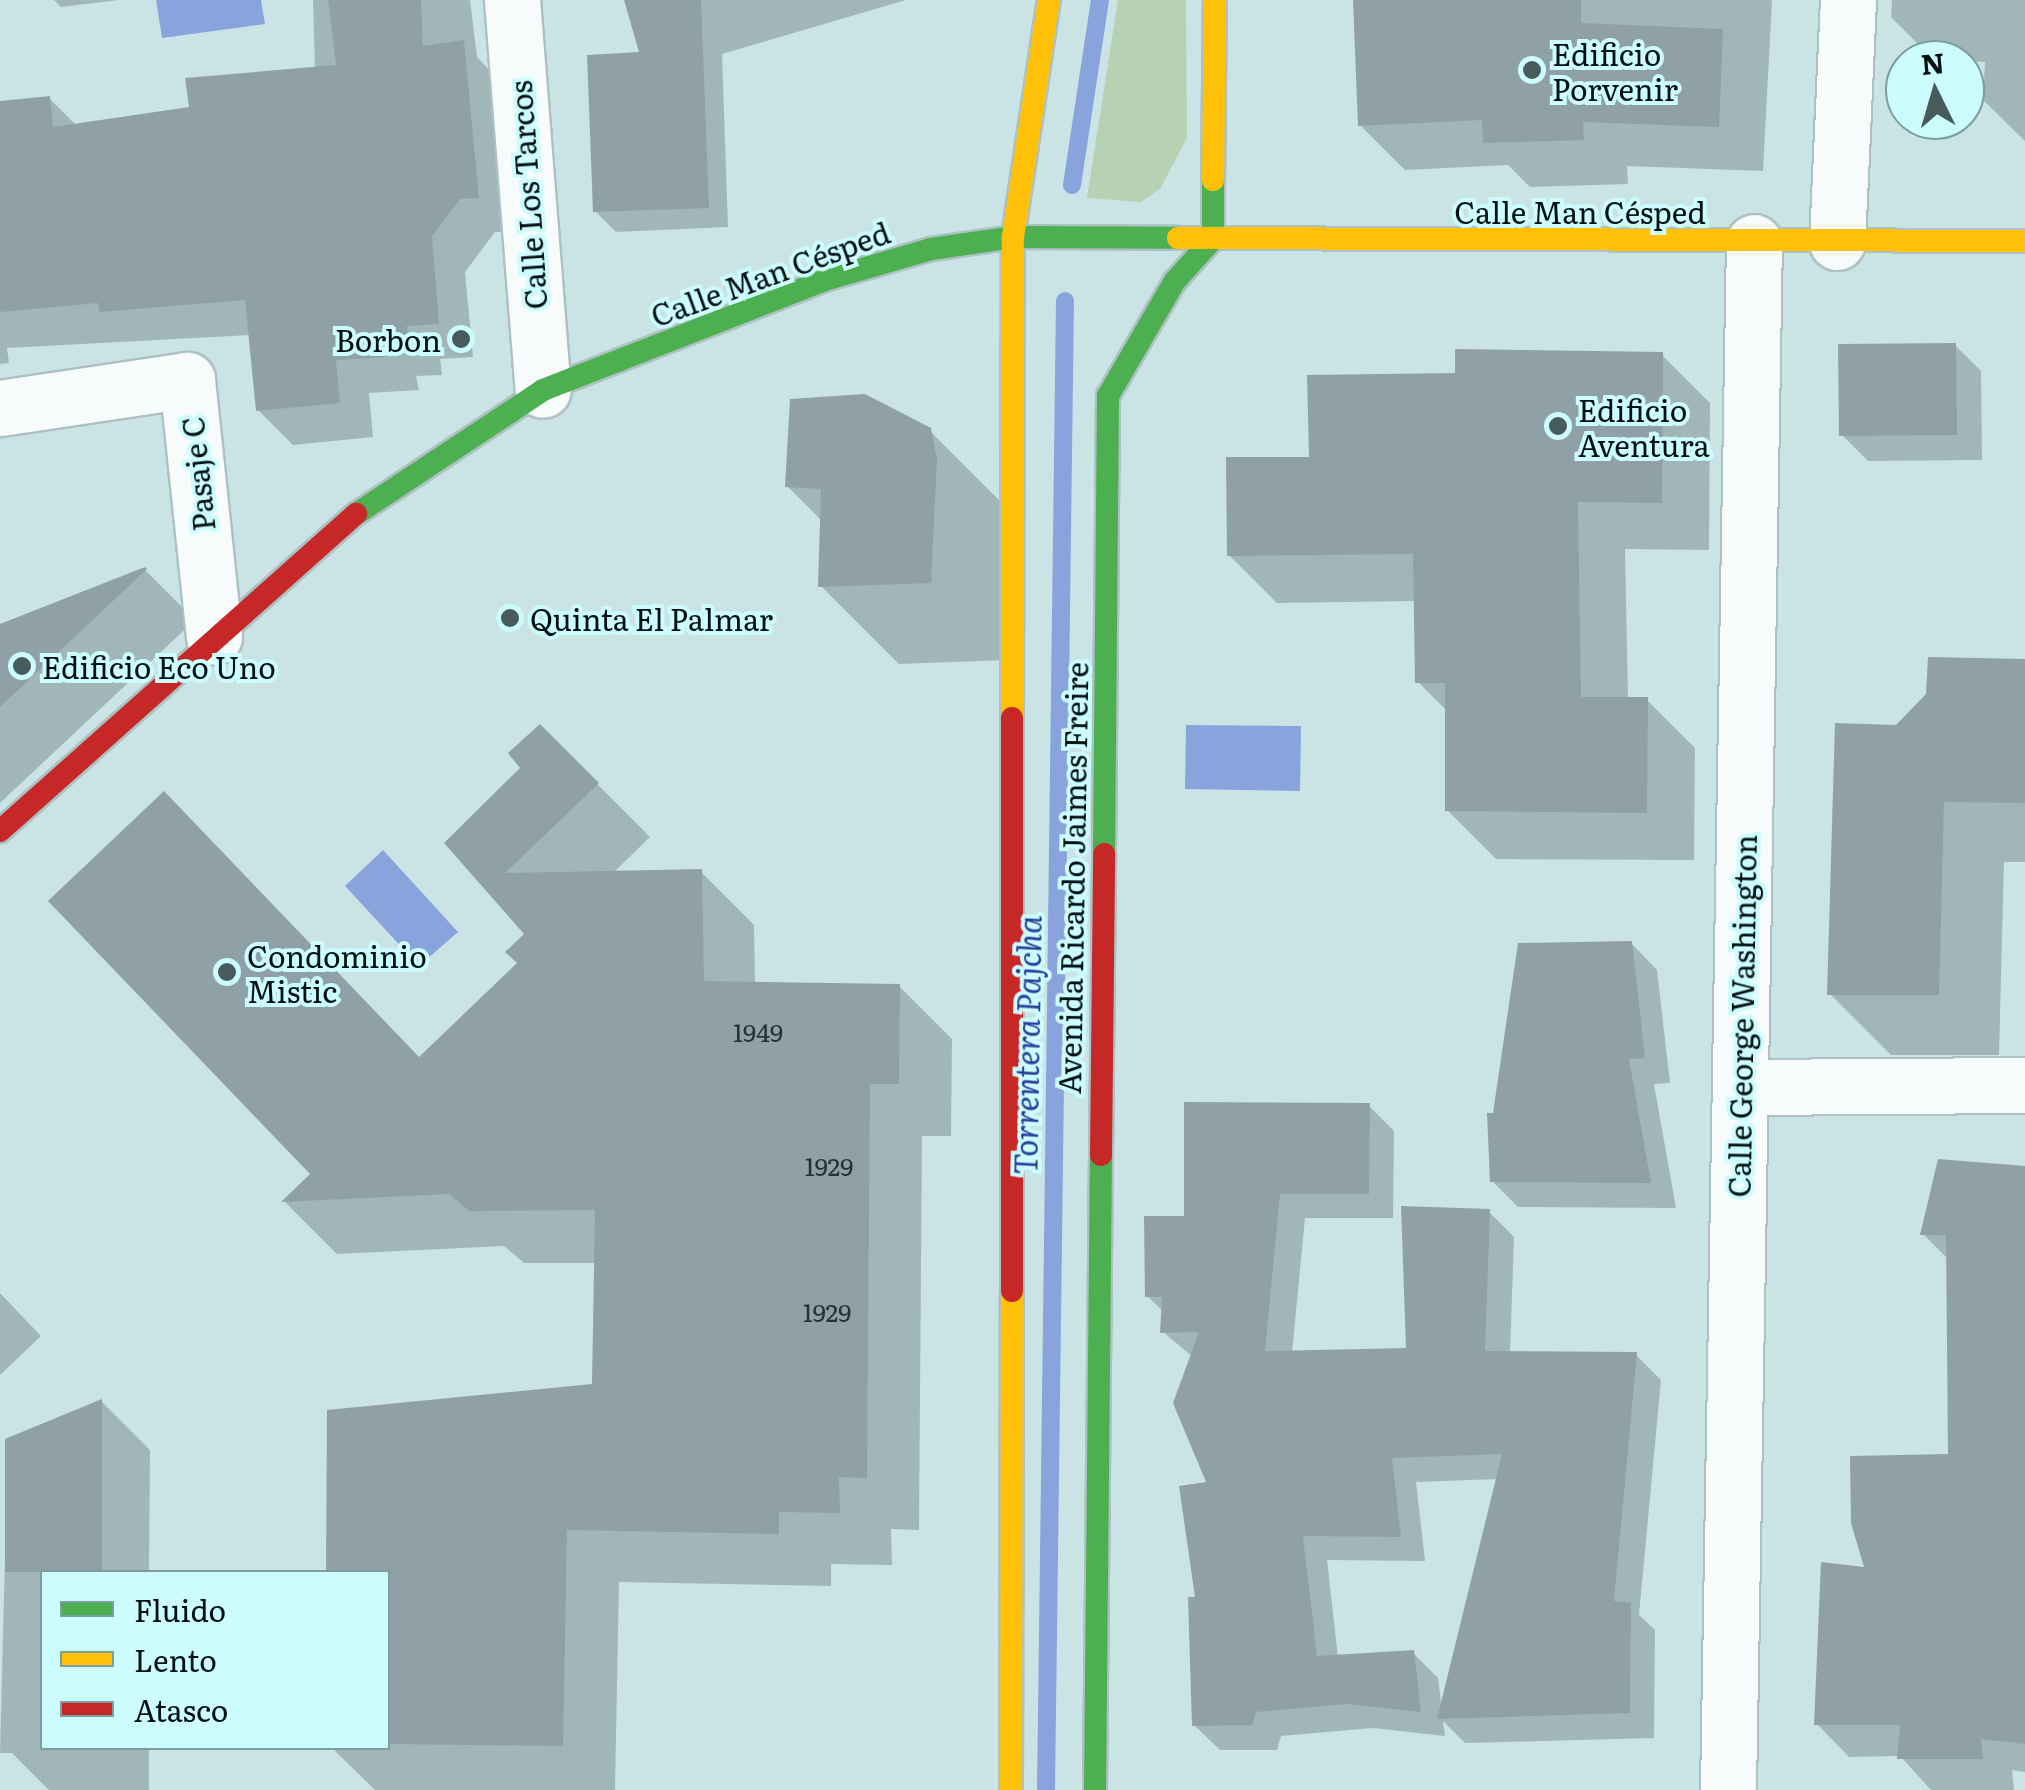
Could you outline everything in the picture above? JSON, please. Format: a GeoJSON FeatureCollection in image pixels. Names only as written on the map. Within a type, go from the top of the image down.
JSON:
{"type":"FeatureCollection","features":[{"type":"Feature","properties":{"kind":"main road","name":"Avenida Ricardo Jaimes Freire"},"geometry":{"type":"LineString","coordinates":[[1012,1790],[1012,238],[1049,0]]}},
{"type":"Feature","properties":{"kind":"main road"},"geometry":{"type":"LineString","coordinates":[[1213,239],[1215,0]]}},
{"type":"Feature","properties":{"kind":"main road","name":"Calle Man Césped"},"geometry":{"type":"LineString","coordinates":[[0,831],[214,637],[368,505],[542,390],[828,279],[930,249],[1012,238],[2025,241]]}},
{"type":"Feature","properties":{"kind":"main road","name":"Avenida Ricardo Jaimes Freire"},"geometry":{"type":"LineString","coordinates":[[1095,1790],[1108,396],[1174,280],[1213,239]]}},
{"type":"Feature","properties":{"kind":"street","name":"Calle Los Tarcos"},"geometry":{"type":"LineString","coordinates":[[512,0],[542,390]]}},
{"type":"Feature","properties":{"kind":"street"},"geometry":{"type":"LineString","coordinates":[[1837,242],[1848,0]]}},
{"type":"Feature","properties":{"kind":"street","name":"Calle George Washington"},"geometry":{"type":"LineString","coordinates":[[1728,1790],[1754,242]]}},
{"type":"Feature","properties":{"kind":"street","name":"Pasaje C"},"geometry":{"type":"LineString","coordinates":[[0,408],[187,380],[214,637]]}},
{"type":"Feature","properties":{"kind":"street"},"geometry":{"type":"LineString","coordinates":[[1740,1087],[2025,1086]]}},
{"type":"Feature","properties":{"kind":"green space"},"geometry":{"type":"Polygon","coordinates":[[[1118,0],[1186,0],[1187,138],[1160,189],[1141,202],[1087,198],[1118,0]]]}},
{"type":"Feature","properties":{"kind":"water"},"geometry":{"type":"Polygon","coordinates":[[[156,0],[261,0],[265,24],[162,38],[156,0]]]}},
{"type":"Feature","properties":{"kind":"water"},"geometry":{"type":"Polygon","coordinates":[[[1186,725],[1301,726],[1300,791],[1185,789],[1186,725]]]}},
{"type":"Feature","properties":{"kind":"water"},"geometry":{"type":"Polygon","coordinates":[[[383,850],[458,932],[419,966],[345,886],[383,850]]]}},
{"type":"Feature","properties":{"kind":"building"},"geometry":{"type":"Polygon","coordinates":[[[328,0],[421,0],[423,46],[464,40],[479,198],[460,199],[432,236],[439,324],[407,326],[409,341],[383,343],[386,357],[336,360],[340,403],[256,411],[245,300],[100,312],[98,303],[0,312],[0,101],[50,96],[53,127],[189,107],[185,78],[336,65],[328,0]]]}},
{"type":"Feature","properties":{"kind":"building"},"geometry":{"type":"Polygon","coordinates":[[[624,0],[701,0],[709,208],[593,212],[587,55],[639,52],[624,0]]]}},
{"type":"Feature","properties":{"kind":"building"},"geometry":{"type":"Polygon","coordinates":[[[1353,0],[1581,0],[1581,23],[1723,29],[1719,127],[1583,122],[1584,140],[1483,143],[1482,120],[1358,126],[1353,0]]]}},
{"type":"Feature","properties":{"kind":"building"},"geometry":{"type":"Polygon","coordinates":[[[1956,343],[1957,435],[1839,436],[1838,344],[1956,343]]]}},
{"type":"Feature","properties":{"kind":"building"},"geometry":{"type":"Polygon","coordinates":[[[1455,349],[1663,352],[1662,503],[1578,502],[1581,697],[1648,697],[1647,813],[1445,811],[1445,683],[1415,683],[1413,554],[1227,556],[1226,457],[1309,457],[1307,375],[1455,373],[1455,349]]]}},
{"type":"Feature","properties":{"kind":"building"},"geometry":{"type":"Polygon","coordinates":[[[865,394],[931,428],[937,460],[931,583],[818,587],[821,489],[785,487],[790,399],[865,394]]]}},
{"type":"Feature","properties":{"kind":"building","name":"Edificio Eco Uno"},"geometry":{"type":"Polygon","coordinates":[[[147,569],[0,707],[0,624],[147,569]]]}},
{"type":"Feature","properties":{"kind":"building"},"geometry":{"type":"Polygon","coordinates":[[[1928,657],[2025,659],[2025,803],[1944,802],[1939,995],[1827,995],[1835,723],[1896,725],[1926,694],[1928,657]]]}},
{"type":"Feature","properties":{"kind":"building"},"geometry":{"type":"Polygon","coordinates":[[[540,724],[599,783],[505,873],[702,869],[704,981],[900,984],[899,1084],[870,1084],[867,1478],[839,1477],[840,1513],[779,1512],[779,1534],[567,1530],[563,1746],[390,1744],[390,1570],[326,1570],[327,1410],[592,1384],[595,1210],[469,1211],[449,1194],[281,1202],[310,1174],[48,901],[164,791],[419,1057],[517,963],[505,952],[524,934],[444,843],[520,768],[508,753],[540,724]]]}},
{"type":"Feature","properties":{"kind":"building"},"geometry":{"type":"Polygon","coordinates":[[[1632,941],[1645,1058],[1629,1059],[1651,1183],[1490,1182],[1487,1113],[1493,1113],[1518,943],[1632,941]]]}},
{"type":"Feature","properties":{"kind":"building"},"geometry":{"type":"Polygon","coordinates":[[[1184,1102],[1370,1103],[1369,1194],[1280,1194],[1265,1351],[1406,1348],[1401,1206],[1490,1209],[1485,1351],[1637,1352],[1614,1601],[1631,1603],[1630,1713],[1437,1719],[1502,1454],[1392,1458],[1401,1537],[1303,1536],[1317,1656],[1414,1650],[1421,1712],[1347,1704],[1256,1712],[1252,1725],[1192,1726],[1188,1597],[1195,1597],[1179,1486],[1206,1482],[1173,1403],[1199,1332],[1160,1333],[1162,1297],[1145,1297],[1144,1216],[1184,1216],[1184,1102]]]}},
{"type":"Feature","properties":{"kind":"building"},"geometry":{"type":"Polygon","coordinates":[[[1938,1159],[2025,1166],[2025,1744],[1981,1739],[1983,1759],[1897,1759],[1900,1725],[1814,1725],[1821,1562],[1864,1567],[1851,1523],[1850,1456],[1948,1454],[1946,1235],[1920,1235],[1938,1159]]]}},
{"type":"Feature","properties":{"kind":"building"},"geometry":{"type":"Polygon","coordinates":[[[102,1399],[102,1570],[5,1572],[5,1439],[102,1399]]]}},
{"type":"Feature","properties":{"kind":"waterway","name":"Torrentera Pajcha"},"geometry":{"type":"LineString","coordinates":[[1072,185],[1100,0]]}},
{"type":"Feature","properties":{"kind":"waterway","name":"Torrentera Pajcha"},"geometry":{"type":"LineString","coordinates":[[1046,1790],[1065,301]]}},
{"type":"Feature","properties":{"kind":"traffic: fast"},"geometry":{"type":"LineString","coordinates":[[1104,854],[1108,396],[1175,281],[1213,239],[1213,180]]}},
{"type":"Feature","properties":{"kind":"traffic: fast"},"geometry":{"type":"LineString","coordinates":[[356,514],[543,390],[828,279],[931,249],[1013,237],[1178,238]]}},
{"type":"Feature","properties":{"kind":"traffic: fast"},"geometry":{"type":"LineString","coordinates":[[1095,1790],[1101,1155]]}},
{"type":"Feature","properties":{"kind":"traffic: slow"},"geometry":{"type":"LineString","coordinates":[[1012,718],[1013,237],[1049,0]]}},
{"type":"Feature","properties":{"kind":"traffic: slow"},"geometry":{"type":"LineString","coordinates":[[1213,180],[1215,0]]}},
{"type":"Feature","properties":{"kind":"traffic: slow"},"geometry":{"type":"LineString","coordinates":[[1178,238],[2025,241]]}},
{"type":"Feature","properties":{"kind":"traffic: slow"},"geometry":{"type":"LineString","coordinates":[[1011,1790],[1012,1291]]}},
{"type":"Feature","properties":{"kind":"traffic: jam"},"geometry":{"type":"LineString","coordinates":[[0,831],[356,514]]}},
{"type":"Feature","properties":{"kind":"traffic: jam"},"geometry":{"type":"LineString","coordinates":[[1012,718],[1012,1291]]}},
{"type":"Feature","properties":{"kind":"traffic: jam"},"geometry":{"type":"LineString","coordinates":[[1101,1155],[1104,854]]}},
{"type":"Feature","properties":{"kind":"place","name":"Edificio Porvenir"},"geometry":{"type":"Point","coordinates":[1532,70]}},
{"type":"Feature","properties":{"kind":"place","name":"Borbon"},"geometry":{"type":"Point","coordinates":[461,339]}},
{"type":"Feature","properties":{"kind":"place","name":"Edificio Aventura"},"geometry":{"type":"Point","coordinates":[1558,426]}},
{"type":"Feature","properties":{"kind":"place","name":"Quinta El Palmar"},"geometry":{"type":"Point","coordinates":[510,618]}},
{"type":"Feature","properties":{"kind":"place","name":"Edificio Eco Uno"},"geometry":{"type":"Point","coordinates":[22,666]}},
{"type":"Feature","properties":{"kind":"place","name":"Condominio Mistic"},"geometry":{"type":"Point","coordinates":[227,972]}}]}
